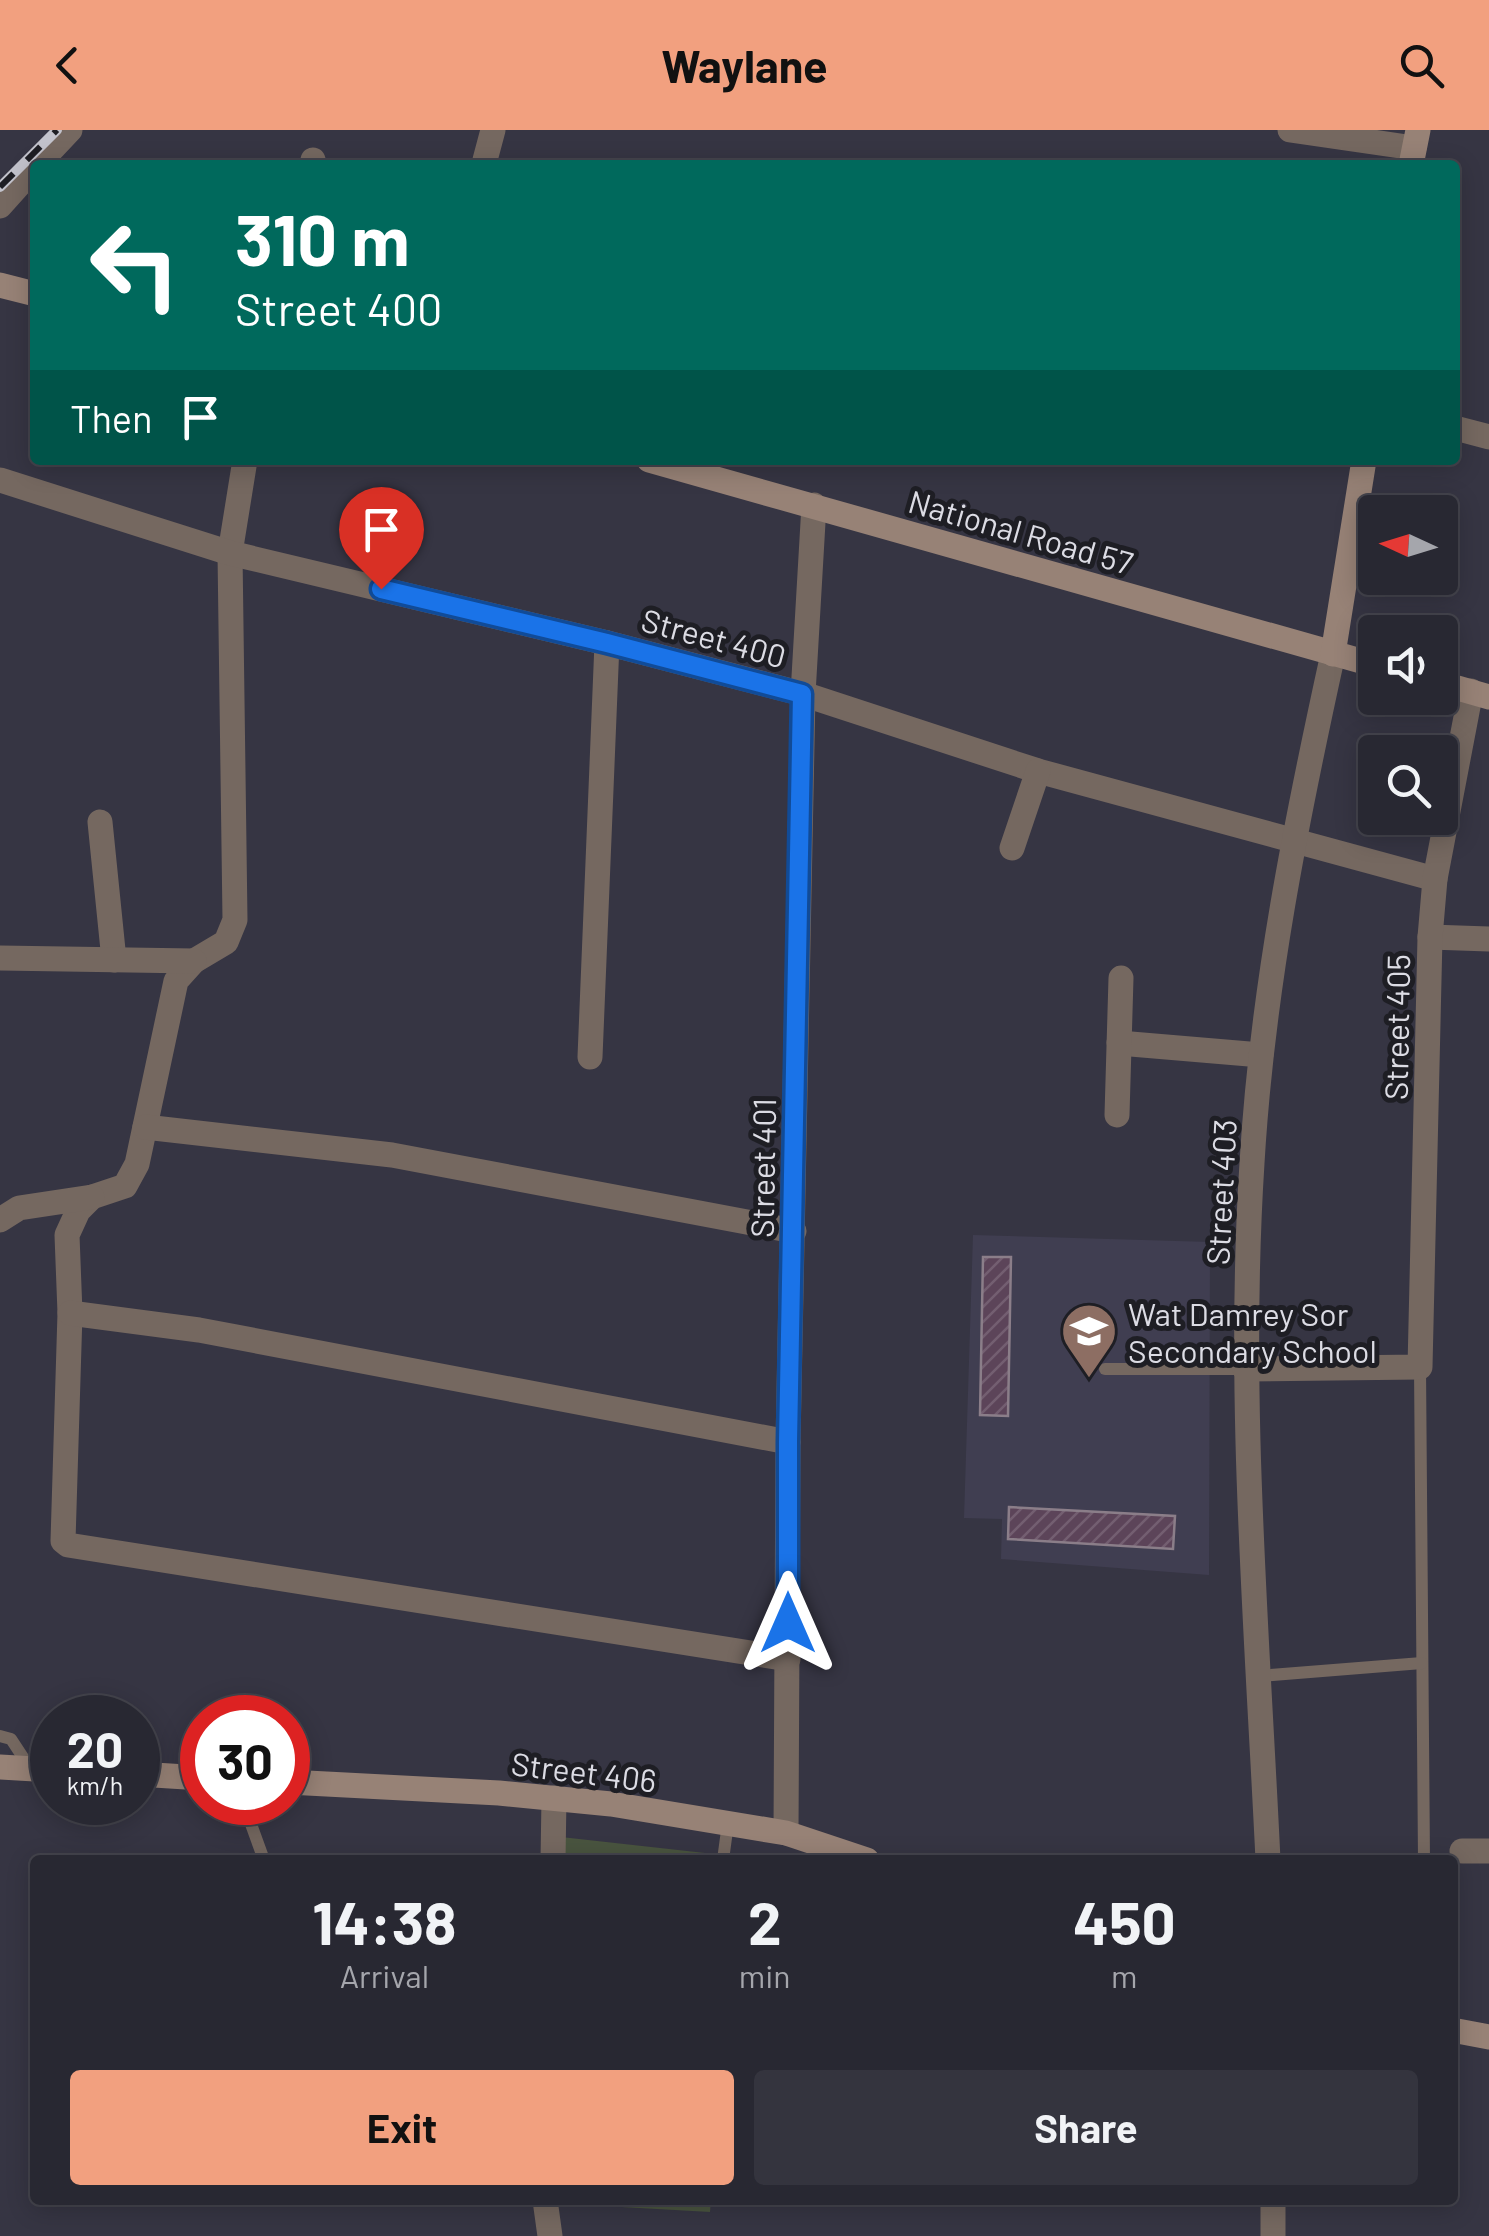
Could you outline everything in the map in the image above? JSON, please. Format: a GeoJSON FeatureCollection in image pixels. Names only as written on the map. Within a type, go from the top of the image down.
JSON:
{"type":"FeatureCollection","features":[{"type":"Feature","properties":{"kind":"street"},"geometry":{"type":"LineString","coordinates":[[42,160],[70,130]]}},
{"type":"Feature","properties":{"kind":"street"},"geometry":{"type":"LineString","coordinates":[[485,160],[493,130]]}},
{"type":"Feature","properties":{"kind":"street"},"geometry":{"type":"LineString","coordinates":[[1290,130],[1414,148]]}},
{"type":"Feature","properties":{"kind":"street"},"geometry":{"type":"LineString","coordinates":[[0,206],[30,173]]}},
{"type":"Feature","properties":{"kind":"street"},"geometry":{"type":"LineString","coordinates":[[0,285],[30,293]]}},
{"type":"Feature","properties":{"kind":"street"},"geometry":{"type":"LineString","coordinates":[[1460,429],[1489,437]]}},
{"type":"Feature","properties":{"kind":"street"},"geometry":{"type":"LineString","coordinates":[[0,1220],[19,1208],[92,1197],[125,1186],[137,1164],[176,980],[194,961],[226,942],[236,920],[230,553],[245,465]]}},
{"type":"Feature","properties":{"kind":"street","name":"National Road 57"},"geometry":{"type":"LineString","coordinates":[[666,465],[1358,661]]}},
{"type":"Feature","properties":{"kind":"street"},"geometry":{"type":"LineString","coordinates":[[1332,654],[1363,465]]}},
{"type":"Feature","properties":{"kind":"street","name":"Street 400"},"geometry":{"type":"LineString","coordinates":[[0,480],[230,553],[802,694],[1038,771],[1434,879]]}},
{"type":"Feature","properties":{"kind":"street","name":"Street 401"},"geometry":{"type":"LineString","coordinates":[[786,1833],[788,1442],[802,694],[814,505]]}},
{"type":"Feature","properties":{"kind":"street"},"geometry":{"type":"LineString","coordinates":[[590,1057],[607,643]]}},
{"type":"Feature","properties":{"kind":"street","name":"Street 403"},"geometry":{"type":"LineString","coordinates":[[1268,1855],[1246,1369],[1252,1164],[1261,1055],[1292,840],[1332,654]]}},
{"type":"Feature","properties":{"kind":"street","name":"Street 405"},"geometry":{"type":"LineString","coordinates":[[1420,1367],[1434,879],[1480,694]]}},
{"type":"Feature","properties":{"kind":"street"},"geometry":{"type":"LineString","coordinates":[[1012,848],[1038,771]]}},
{"type":"Feature","properties":{"kind":"street"},"geometry":{"type":"LineString","coordinates":[[100,822],[114,960]]}},
{"type":"Feature","properties":{"kind":"street"},"geometry":{"type":"LineString","coordinates":[[1430,937],[1489,939]]}},
{"type":"Feature","properties":{"kind":"street"},"geometry":{"type":"LineString","coordinates":[[0,958],[194,961]]}},
{"type":"Feature","properties":{"kind":"street"},"geometry":{"type":"LineString","coordinates":[[1117,1114],[1120,978]]}},
{"type":"Feature","properties":{"kind":"street"},"geometry":{"type":"LineString","coordinates":[[1119,1043],[1261,1055]]}},
{"type":"Feature","properties":{"kind":"street"},"geometry":{"type":"LineString","coordinates":[[145,1127],[392,1155],[794,1231]]}},
{"type":"Feature","properties":{"kind":"street"},"geometry":{"type":"LineString","coordinates":[[92,1197],[78,1211],[67,1234],[70,1313],[61,1536],[68,1546],[788,1659]]}},
{"type":"Feature","properties":{"kind":"street"},"geometry":{"type":"LineString","coordinates":[[70,1313],[219,1334],[788,1442]]}},
{"type":"Feature","properties":{"kind":"street"},"geometry":{"type":"LineString","coordinates":[[1246,1369],[1420,1367]]}},
{"type":"Feature","properties":{"kind":"street"},"geometry":{"type":"LineString","coordinates":[[0,1767],[30,1768]]}},
{"type":"Feature","properties":{"kind":"street","name":"Street 406"},"geometry":{"type":"LineString","coordinates":[[310,1783],[554,1798],[786,1833],[853,1855]]}},
{"type":"Feature","properties":{"kind":"street"},"geometry":{"type":"LineString","coordinates":[[553,1855],[554,1798]]}},
{"type":"Feature","properties":{"kind":"street"},"geometry":{"type":"LineString","coordinates":[[1462,1850],[1489,1851]]}},
{"type":"Feature","properties":{"kind":"street"},"geometry":{"type":"LineString","coordinates":[[1458,2031],[1489,2037]]}},
{"type":"Feature","properties":{"kind":"street"},"geometry":{"type":"LineString","coordinates":[[545,2205],[550,2236]]}},
{"type":"Feature","properties":{"kind":"street"},"geometry":{"type":"LineString","coordinates":[[1272,2236],[1273,2205]]}},
{"type":"Feature","properties":{"kind":"lane"},"geometry":{"type":"LineString","coordinates":[[1420,1367],[1424,1855]]}},
{"type":"Feature","properties":{"kind":"lane"},"geometry":{"type":"LineString","coordinates":[[1105,1369],[1246,1369]]}},
{"type":"Feature","properties":{"kind":"lane"},"geometry":{"type":"LineString","coordinates":[[1260,1676],[1422,1663]]}},
{"type":"Feature","properties":{"kind":"lane"},"geometry":{"type":"LineString","coordinates":[[0,1736],[11,1738],[30,1757]]}},
{"type":"Feature","properties":{"kind":"lane"},"geometry":{"type":"LineString","coordinates":[[724,1855],[728,1823]]}},
{"type":"Feature","properties":{"kind":"lane"},"geometry":{"type":"LineString","coordinates":[[251,1825],[262,1855]]}},
{"type":"Feature","properties":{"kind":"shaded area","name":"Wat Damrey Sor Secondary School"},"geometry":{"type":"Polygon","coordinates":[[[973,1235],[1210,1242],[1209,1575],[1001,1559],[1002,1519],[964,1518],[973,1235]]]}},
{"type":"Feature","properties":{"kind":"green space"},"geometry":{"type":"Polygon","coordinates":[[[561,1837],[723,1855],[561,1855],[561,1837]]]}},
{"type":"Feature","properties":{"kind":"green space"},"geometry":{"type":"Polygon","coordinates":[[[586,2205],[711,2205],[710,2212],[586,2205]]]}},
{"type":"Feature","properties":{"kind":"building"},"geometry":{"type":"Polygon","coordinates":[[[983,1257],[1011,1257],[1008,1416],[980,1415],[983,1257]]]}},
{"type":"Feature","properties":{"kind":"building"},"geometry":{"type":"Polygon","coordinates":[[[1009,1507],[1175,1516],[1173,1549],[1008,1539],[1009,1507]]]}},
{"type":"Feature","properties":{"kind":"railway"},"geometry":{"type":"LineString","coordinates":[[0,187],[57,130]]}},
{"type":"Feature","properties":{"kind":"place","name":"Wat Damrey Sor Secondary School"},"geometry":{"type":"Point","coordinates":[1089,1380]}},
{"type":"Feature","properties":{"kind":"route"},"geometry":{"type":"LineString","coordinates":[[381,589],[802,694],[788,1623]]}}]}
